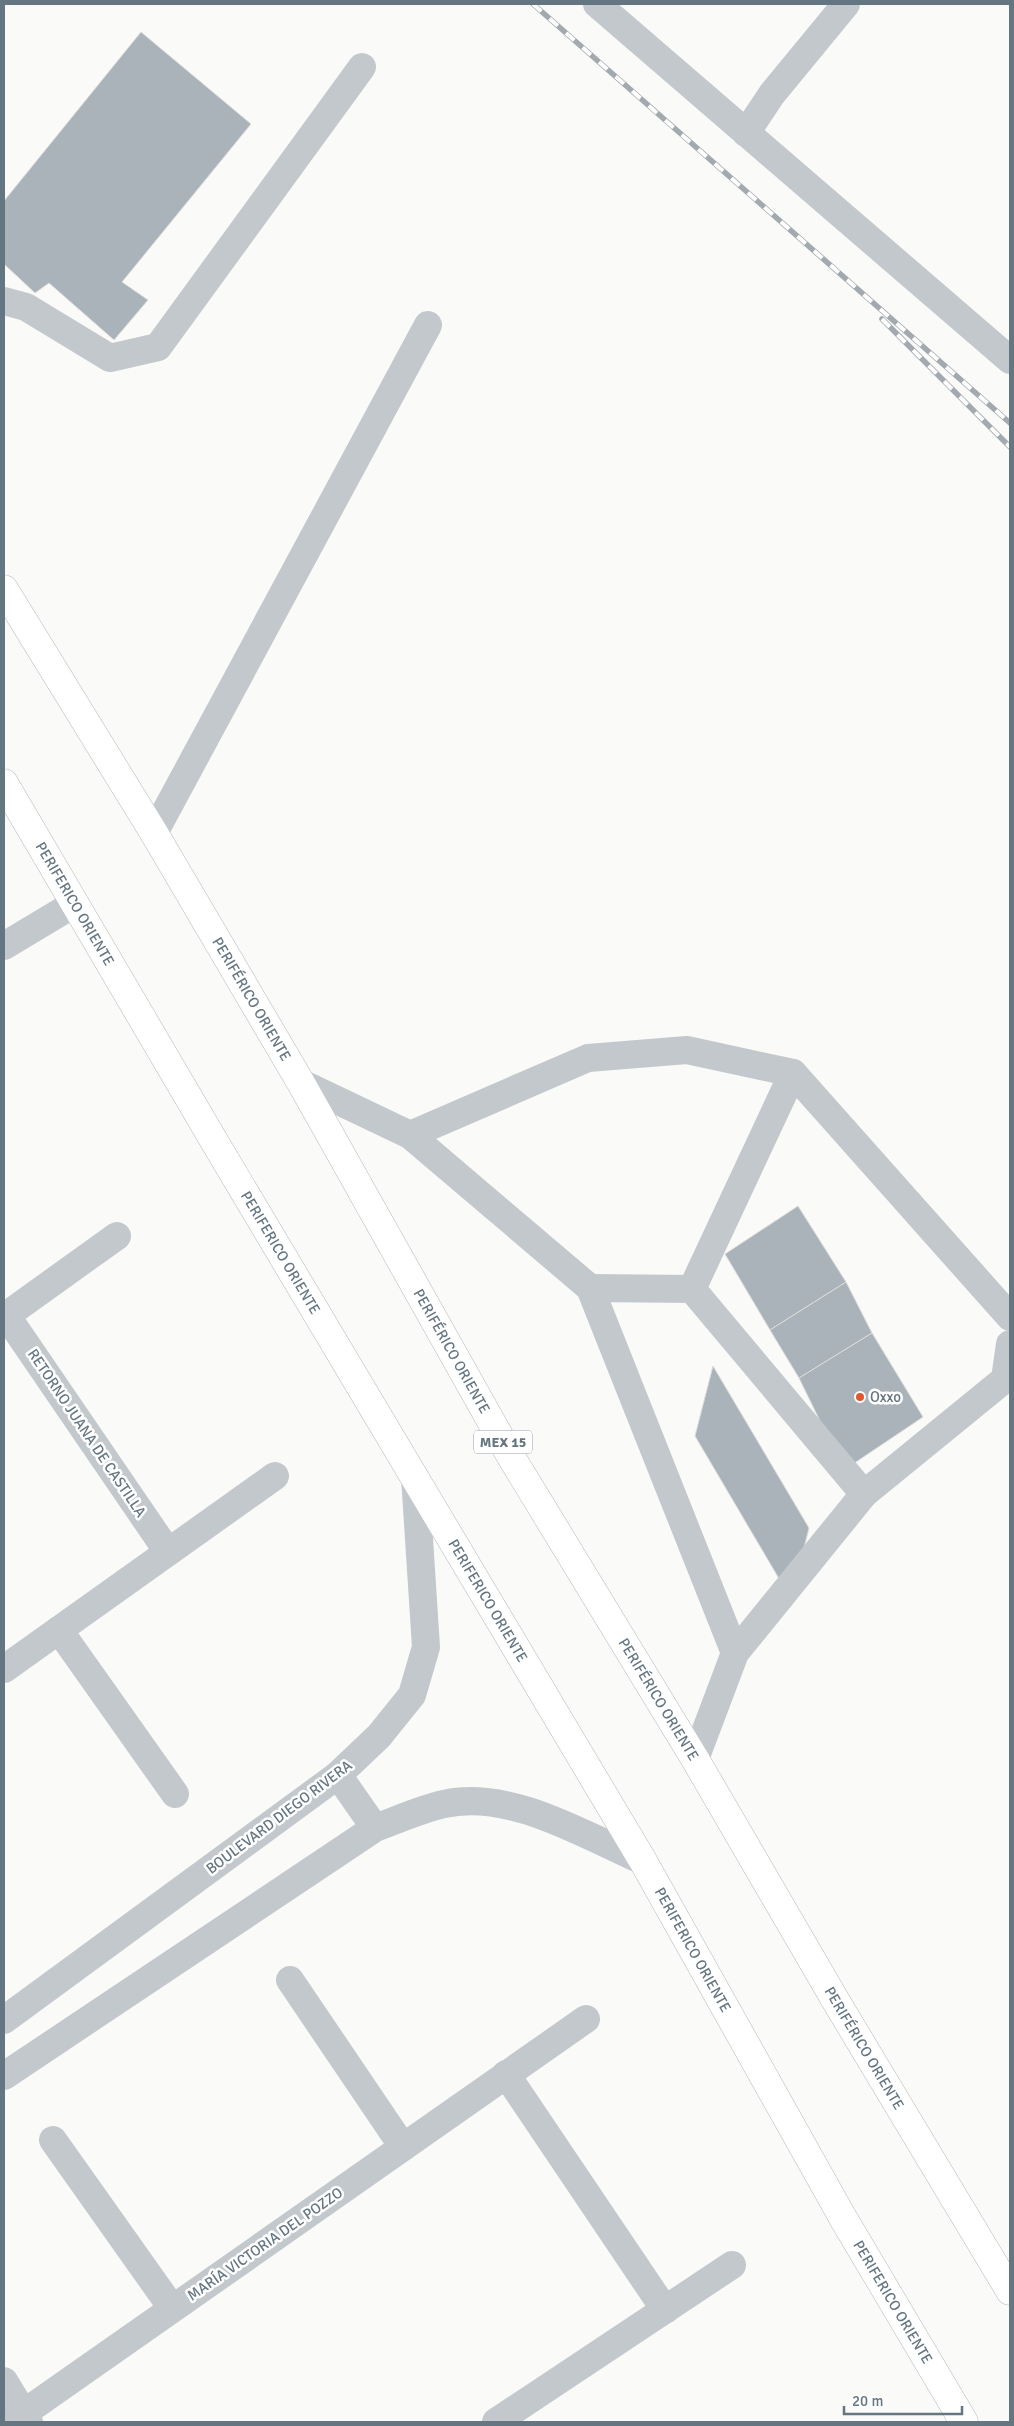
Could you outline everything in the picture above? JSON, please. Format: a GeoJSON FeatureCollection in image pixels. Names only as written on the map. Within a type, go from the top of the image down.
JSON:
{"type":"FeatureCollection","features":[{"type":"Feature","properties":{"kind":"highway","name":"PERIFÉRICO ORIENTE"},"geometry":{"type":"LineString","coordinates":[[4,589],[154,833],[301,1083],[510,1455],[695,1759],[842,2011],[1010,2290]]}},
{"type":"Feature","properties":{"kind":"highway","name":"PERIFERICO ORIENTE"},"geometry":{"type":"LineString","coordinates":[[4,783],[642,1861],[844,2218],[964,2422]]}},
{"type":"Feature","properties":{"kind":"street"},"geometry":{"type":"LineString","coordinates":[[597,4],[1010,360]]}},
{"type":"Feature","properties":{"kind":"street"},"geometry":{"type":"LineString","coordinates":[[746,132],[772,94],[846,4]]}},
{"type":"Feature","properties":{"kind":"street"},"geometry":{"type":"LineString","coordinates":[[4,301],[26,307],[110,358],[158,347],[362,67]]}},
{"type":"Feature","properties":{"kind":"street"},"geometry":{"type":"LineString","coordinates":[[154,833],[428,325]]}},
{"type":"Feature","properties":{"kind":"street"},"geometry":{"type":"LineString","coordinates":[[4,946],[74,904]]}},
{"type":"Feature","properties":{"kind":"street"},"geometry":{"type":"LineString","coordinates":[[410,1135],[588,1058],[687,1050],[793,1073],[1010,1317]]}},
{"type":"Feature","properties":{"kind":"street"},"geometry":{"type":"LineString","coordinates":[[692,1289],[793,1073]]}},
{"type":"Feature","properties":{"kind":"street"},"geometry":{"type":"LineString","coordinates":[[301,1083],[410,1135],[590,1288],[734,1653]]}},
{"type":"Feature","properties":{"kind":"street","name":"RETORNO JUANA DE CASTILLA"},"geometry":{"type":"LineString","coordinates":[[117,1236],[5,1316],[168,1552]]}},
{"type":"Feature","properties":{"kind":"street"},"geometry":{"type":"LineString","coordinates":[[590,1288],[692,1289],[864,1494]]}},
{"type":"Feature","properties":{"kind":"street"},"geometry":{"type":"LineString","coordinates":[[695,1759],[734,1653],[864,1494],[1005,1379],[1010,1344]]}},
{"type":"Feature","properties":{"kind":"street"},"geometry":{"type":"LineString","coordinates":[[4,1669],[275,1476]]}},
{"type":"Feature","properties":{"kind":"street","name":"BOULEVARD DIEGO RIVERA"},"geometry":{"type":"LineString","coordinates":[[4,2020],[338,1775],[379,1736],[412,1694],[426,1647],[415,1477]]}},
{"type":"Feature","properties":{"kind":"street"},"geometry":{"type":"LineString","coordinates":[[59,1630],[175,1794]]}},
{"type":"Feature","properties":{"kind":"street"},"geometry":{"type":"LineString","coordinates":[[338,1775],[375,1828]]}},
{"type":"Feature","properties":{"kind":"street"},"geometry":{"type":"LineString","coordinates":[[4,2076],[375,1828],[444,1804],[488,1800],[543,1816],[642,1861]]}},
{"type":"Feature","properties":{"kind":"street"},"geometry":{"type":"LineString","coordinates":[[290,1980],[403,2147]]}},
{"type":"Feature","properties":{"kind":"street","name":"MARÍA VICTORIA DEL POZZO"},"geometry":{"type":"LineString","coordinates":[[21,2419],[172,2308],[586,2019]]}},
{"type":"Feature","properties":{"kind":"street"},"geometry":{"type":"LineString","coordinates":[[506,2074],[665,2310]]}},
{"type":"Feature","properties":{"kind":"street"},"geometry":{"type":"LineString","coordinates":[[54,2140],[172,2308]]}},
{"type":"Feature","properties":{"kind":"street"},"geometry":{"type":"LineString","coordinates":[[496,2422],[732,2265]]}},
{"type":"Feature","properties":{"kind":"street"},"geometry":{"type":"LineString","coordinates":[[4,2381],[21,2419]]}},
{"type":"Feature","properties":{"kind":"building"},"geometry":{"type":"Polygon","coordinates":[[[141,32],[251,124],[122,282],[148,300],[114,340],[49,283],[35,293],[4,264],[4,201],[141,32]]]}},
{"type":"Feature","properties":{"kind":"building"},"geometry":{"type":"Polygon","coordinates":[[[798,1206],[846,1282],[770,1330],[725,1254],[798,1206]]]}},
{"type":"Feature","properties":{"kind":"building"},"geometry":{"type":"Polygon","coordinates":[[[846,1282],[872,1333],[799,1378],[770,1330],[846,1282]]]}},
{"type":"Feature","properties":{"kind":"building","name":"Oxxo"},"geometry":{"type":"Polygon","coordinates":[[[872,1333],[923,1417],[844,1470],[799,1378],[872,1333]]]}},
{"type":"Feature","properties":{"kind":"building"},"geometry":{"type":"Polygon","coordinates":[[[713,1366],[809,1528],[791,1599],[695,1436],[713,1366]]]}},
{"type":"Feature","properties":{"kind":"railway"},"geometry":{"type":"LineString","coordinates":[[533,4],[1010,423]]}},
{"type":"Feature","properties":{"kind":"railway"},"geometry":{"type":"LineString","coordinates":[[882,319],[1010,447]]}},
{"type":"Feature","properties":{"kind":"place","name":"Oxxo"},"geometry":{"type":"Point","coordinates":[860,1397]}}]}
